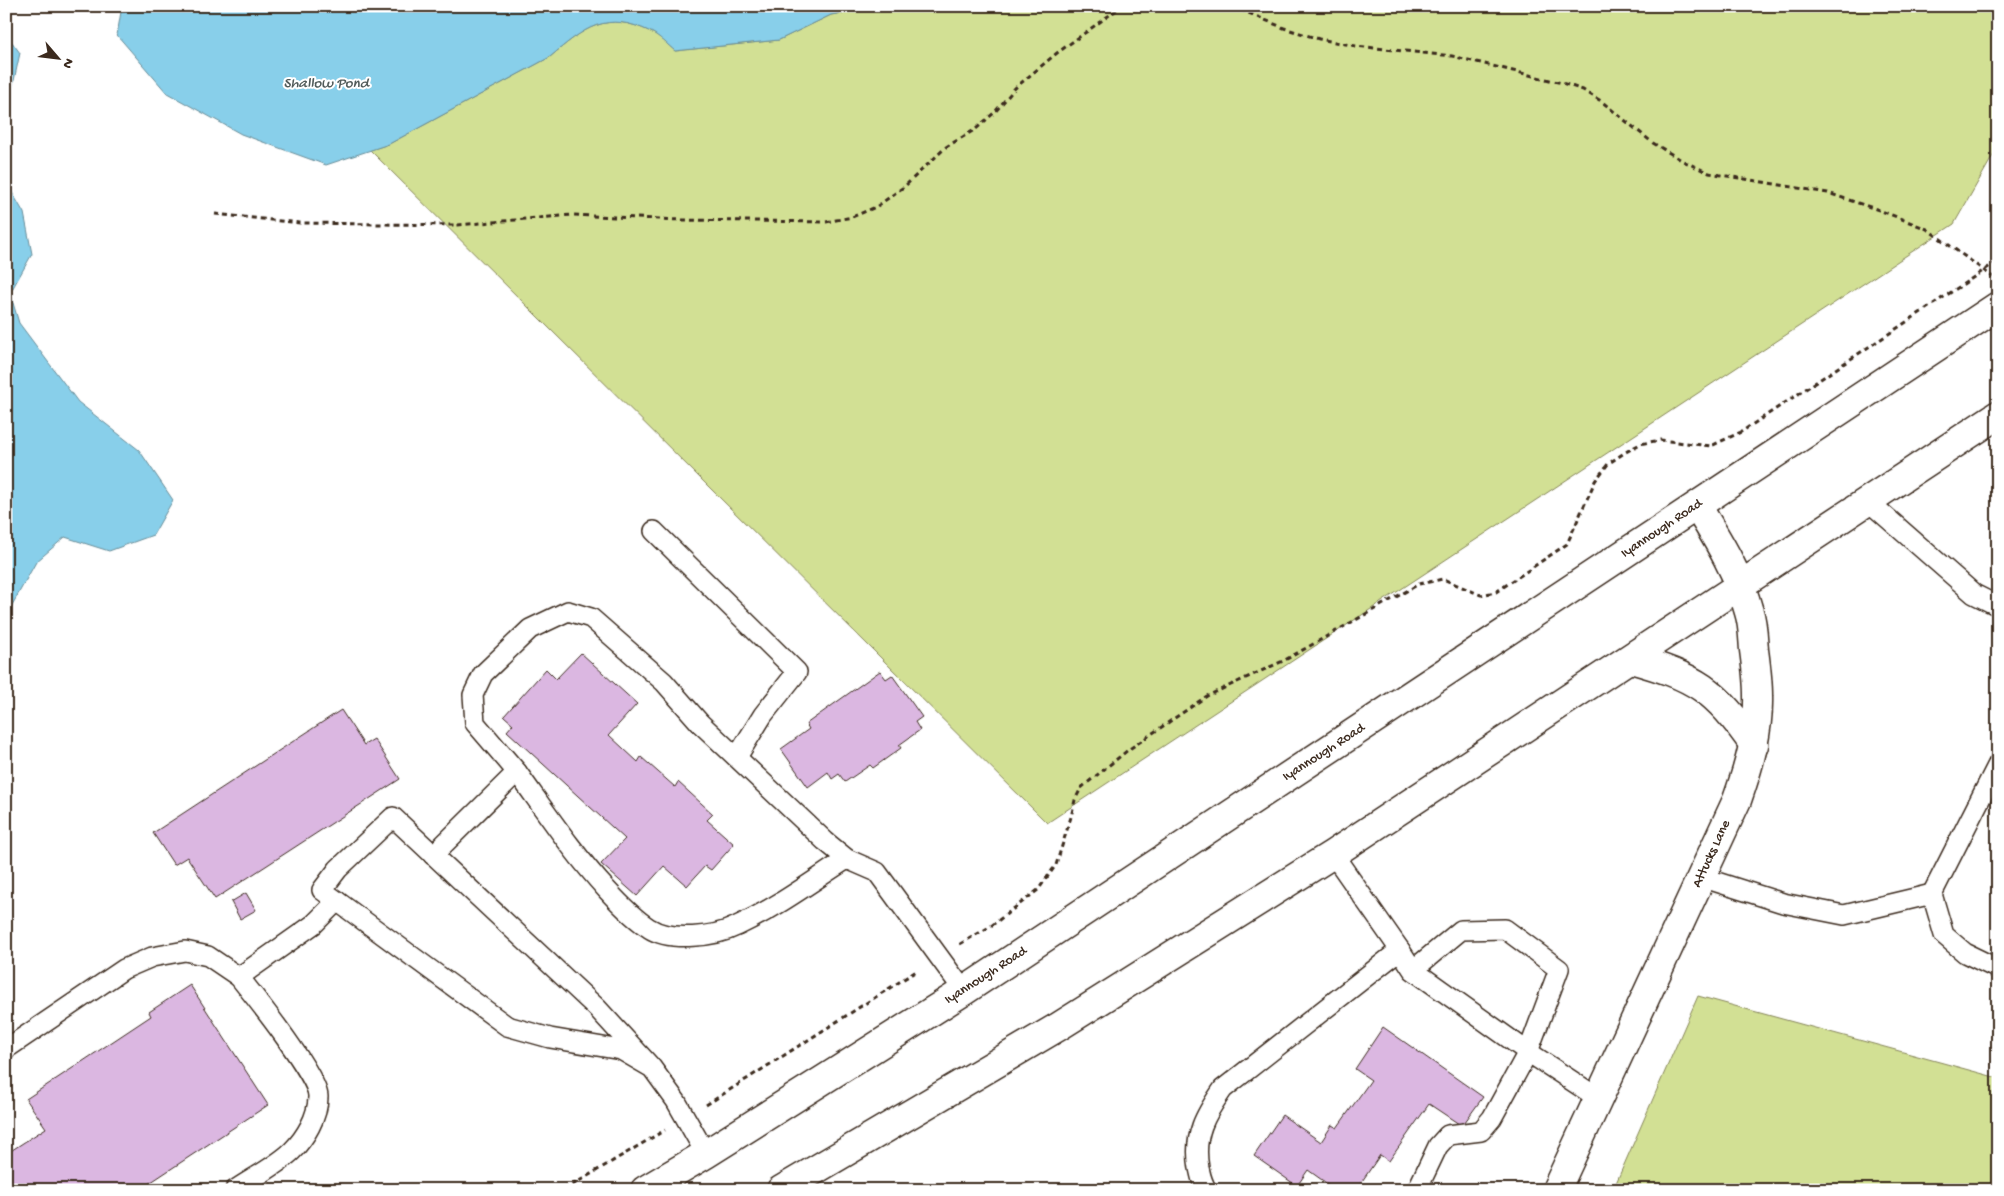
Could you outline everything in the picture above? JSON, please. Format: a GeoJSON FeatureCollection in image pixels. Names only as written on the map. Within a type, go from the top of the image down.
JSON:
{"type":"FeatureCollection","features":[{"type":"Feature","properties":{"kind":"main road","name":"Iyannough Road"},"geometry":{"type":"LineString","coordinates":[[645,1190],[706,1154],[964,991],[1998,306]]}},
{"type":"Feature","properties":{"kind":"main road"},"geometry":{"type":"LineString","coordinates":[[781,1190],[1058,1027],[1333,854],[1998,415]]}},
{"type":"Feature","properties":{"kind":"main road","name":"Attucks Lane"},"geometry":{"type":"LineString","coordinates":[[1556,1190],[1737,800],[1748,770],[1754,745],[1758,686],[1750,614],[1740,585],[1718,539],[1697,506]]}},
{"type":"Feature","properties":{"kind":"main road"},"geometry":{"type":"LineString","coordinates":[[1631,659],[1666,668],[1695,682],[1722,705],[1736,720],[1754,745]]}},
{"type":"Feature","properties":{"kind":"lane"},"geometry":{"type":"LineString","coordinates":[[1868,501],[1974,594],[1998,606]]}},
{"type":"Feature","properties":{"kind":"lane"},"geometry":{"type":"LineString","coordinates":[[654,531],[798,672],[763,715],[737,757]]}},
{"type":"Feature","properties":{"kind":"lane"},"geometry":{"type":"LineString","coordinates":[[847,858],[784,899],[736,927],[705,936],[675,936],[650,929],[621,904],[583,864],[517,772],[475,723],[473,695],[482,674],[530,629],[568,611],[591,618],[664,682],[700,723],[825,841],[847,858],[877,872],[964,991]]}},
{"type":"Feature","properties":{"kind":"lane"},"geometry":{"type":"LineString","coordinates":[[1998,764],[1932,894],[1944,935],[1965,953],[1998,969]]}},
{"type":"Feature","properties":{"kind":"lane"},"geometry":{"type":"LineString","coordinates":[[434,855],[517,772]]}},
{"type":"Feature","properties":{"kind":"lane"},"geometry":{"type":"LineString","coordinates":[[652,1068],[621,1050],[550,1038],[507,1026],[322,890],[338,869],[393,817],[597,1008],[652,1068],[676,1101],[706,1154]]}},
{"type":"Feature","properties":{"kind":"lane"},"geometry":{"type":"LineString","coordinates":[[1333,854],[1413,970],[1528,1052],[1598,1098]]}},
{"type":"Feature","properties":{"kind":"lane"},"geometry":{"type":"LineString","coordinates":[[1701,877],[1783,903],[1844,915],[1932,894]]}},
{"type":"Feature","properties":{"kind":"lane"},"geometry":{"type":"LineString","coordinates":[[240,977],[314,924],[337,901]]}},
{"type":"Feature","properties":{"kind":"lane"},"geometry":{"type":"LineString","coordinates":[[1413,970],[1461,930],[1505,929],[1559,969],[1528,1052],[1492,1118],[1481,1131],[1448,1136],[1438,1146],[1417,1190]]}},
{"type":"Feature","properties":{"kind":"lane"},"geometry":{"type":"LineString","coordinates":[[1208,1190],[1202,1183],[1197,1144],[1208,1112],[1224,1089],[1400,950]]}},
{"type":"Feature","properties":{"kind":"lane"},"geometry":{"type":"LineString","coordinates":[[6,1049],[124,969],[152,957],[185,951],[208,956],[240,977],[310,1073],[319,1096],[315,1114],[304,1136],[290,1152],[235,1190]]}},
{"type":"Feature","properties":{"kind":"path"},"geometry":{"type":"LineString","coordinates":[[215,214],[300,222],[458,225],[572,215],[681,220],[826,222],[852,217],[876,207],[905,186],[946,147],[976,129],[995,112],[1014,88],[1122,6]]}},
{"type":"Feature","properties":{"kind":"path"},"geometry":{"type":"LineString","coordinates":[[1232,6],[1284,28],[1319,39],[1356,46],[1452,56],[1583,90],[1653,143],[1683,161],[1709,173],[1828,193],[1879,210],[1927,229],[1998,280]]}},
{"type":"Feature","properties":{"kind":"path"},"geometry":{"type":"LineString","coordinates":[[564,1190],[686,1118],[939,956],[991,926],[1038,890],[1056,865],[1071,818],[1074,800],[1081,788],[1128,750],[1207,696],[1284,660],[1419,584],[1444,579],[1481,595],[1496,592],[1567,544],[1595,481],[1608,464],[1624,452],[1640,444],[1660,440],[1711,446],[1742,432],[1998,261]]}},
{"type":"Feature","properties":{"kind":"green space"},"geometry":{"type":"Polygon","coordinates":[[[880,6],[1998,6],[1998,147],[1954,224],[1047,823],[370,150],[389,144],[550,57],[574,38],[596,25],[621,23],[635,26],[661,38],[675,51],[779,40],[831,15],[880,6]]]}},
{"type":"Feature","properties":{"kind":"green space"},"geometry":{"type":"Polygon","coordinates":[[[1698,996],[1998,1078],[1998,1190],[1613,1190],[1698,996]]]}},
{"type":"Feature","properties":{"kind":"water","name":"Shallow Pond"},"geometry":{"type":"Polygon","coordinates":[[[122,6],[880,6],[831,15],[779,40],[675,51],[654,34],[635,26],[621,23],[596,25],[574,38],[550,57],[389,144],[326,165],[241,134],[167,93],[117,35],[122,6]]]}},
{"type":"Feature","properties":{"kind":"water"},"geometry":{"type":"Polygon","coordinates":[[[6,34],[20,53],[10,109],[6,116],[6,34]]]}},
{"type":"Feature","properties":{"kind":"water"},"geometry":{"type":"Polygon","coordinates":[[[6,182],[24,213],[32,254],[10,293],[19,323],[78,402],[139,450],[173,500],[153,535],[109,551],[65,537],[36,562],[6,616],[6,182]]]}},
{"type":"Feature","properties":{"kind":"building"},"geometry":{"type":"Polygon","coordinates":[[[581,653],[637,704],[609,735],[638,762],[641,757],[675,787],[678,782],[713,814],[707,820],[734,844],[711,870],[705,866],[687,886],[664,866],[637,896],[601,864],[625,839],[507,731],[513,724],[504,716],[546,669],[556,679],[581,653]]]}},
{"type":"Feature","properties":{"kind":"building"},"geometry":{"type":"Polygon","coordinates":[[[880,671],[886,679],[892,675],[922,717],[915,722],[920,730],[899,745],[901,748],[873,768],[870,765],[845,782],[839,774],[832,779],[828,772],[808,787],[781,749],[809,729],[806,724],[880,671]]]}},
{"type":"Feature","properties":{"kind":"building"},"geometry":{"type":"Polygon","coordinates":[[[341,710],[364,745],[374,739],[400,779],[215,899],[187,857],[174,865],[153,833],[341,710]]]}},
{"type":"Feature","properties":{"kind":"building"},"geometry":{"type":"Polygon","coordinates":[[[246,893],[256,910],[240,919],[231,902],[246,893]]]}},
{"type":"Feature","properties":{"kind":"building"},"geometry":{"type":"Polygon","coordinates":[[[190,985],[268,1105],[139,1190],[6,1190],[6,1165],[8,1163],[6,1154],[46,1128],[26,1099],[151,1016],[149,1012],[190,985]]]}},
{"type":"Feature","properties":{"kind":"building"},"geometry":{"type":"Polygon","coordinates":[[[1383,1027],[1483,1097],[1462,1126],[1429,1104],[1389,1161],[1380,1155],[1356,1190],[1336,1190],[1308,1170],[1297,1186],[1254,1156],[1282,1115],[1321,1142],[1332,1125],[1337,1128],[1371,1080],[1355,1069],[1383,1027]]]}}]}
